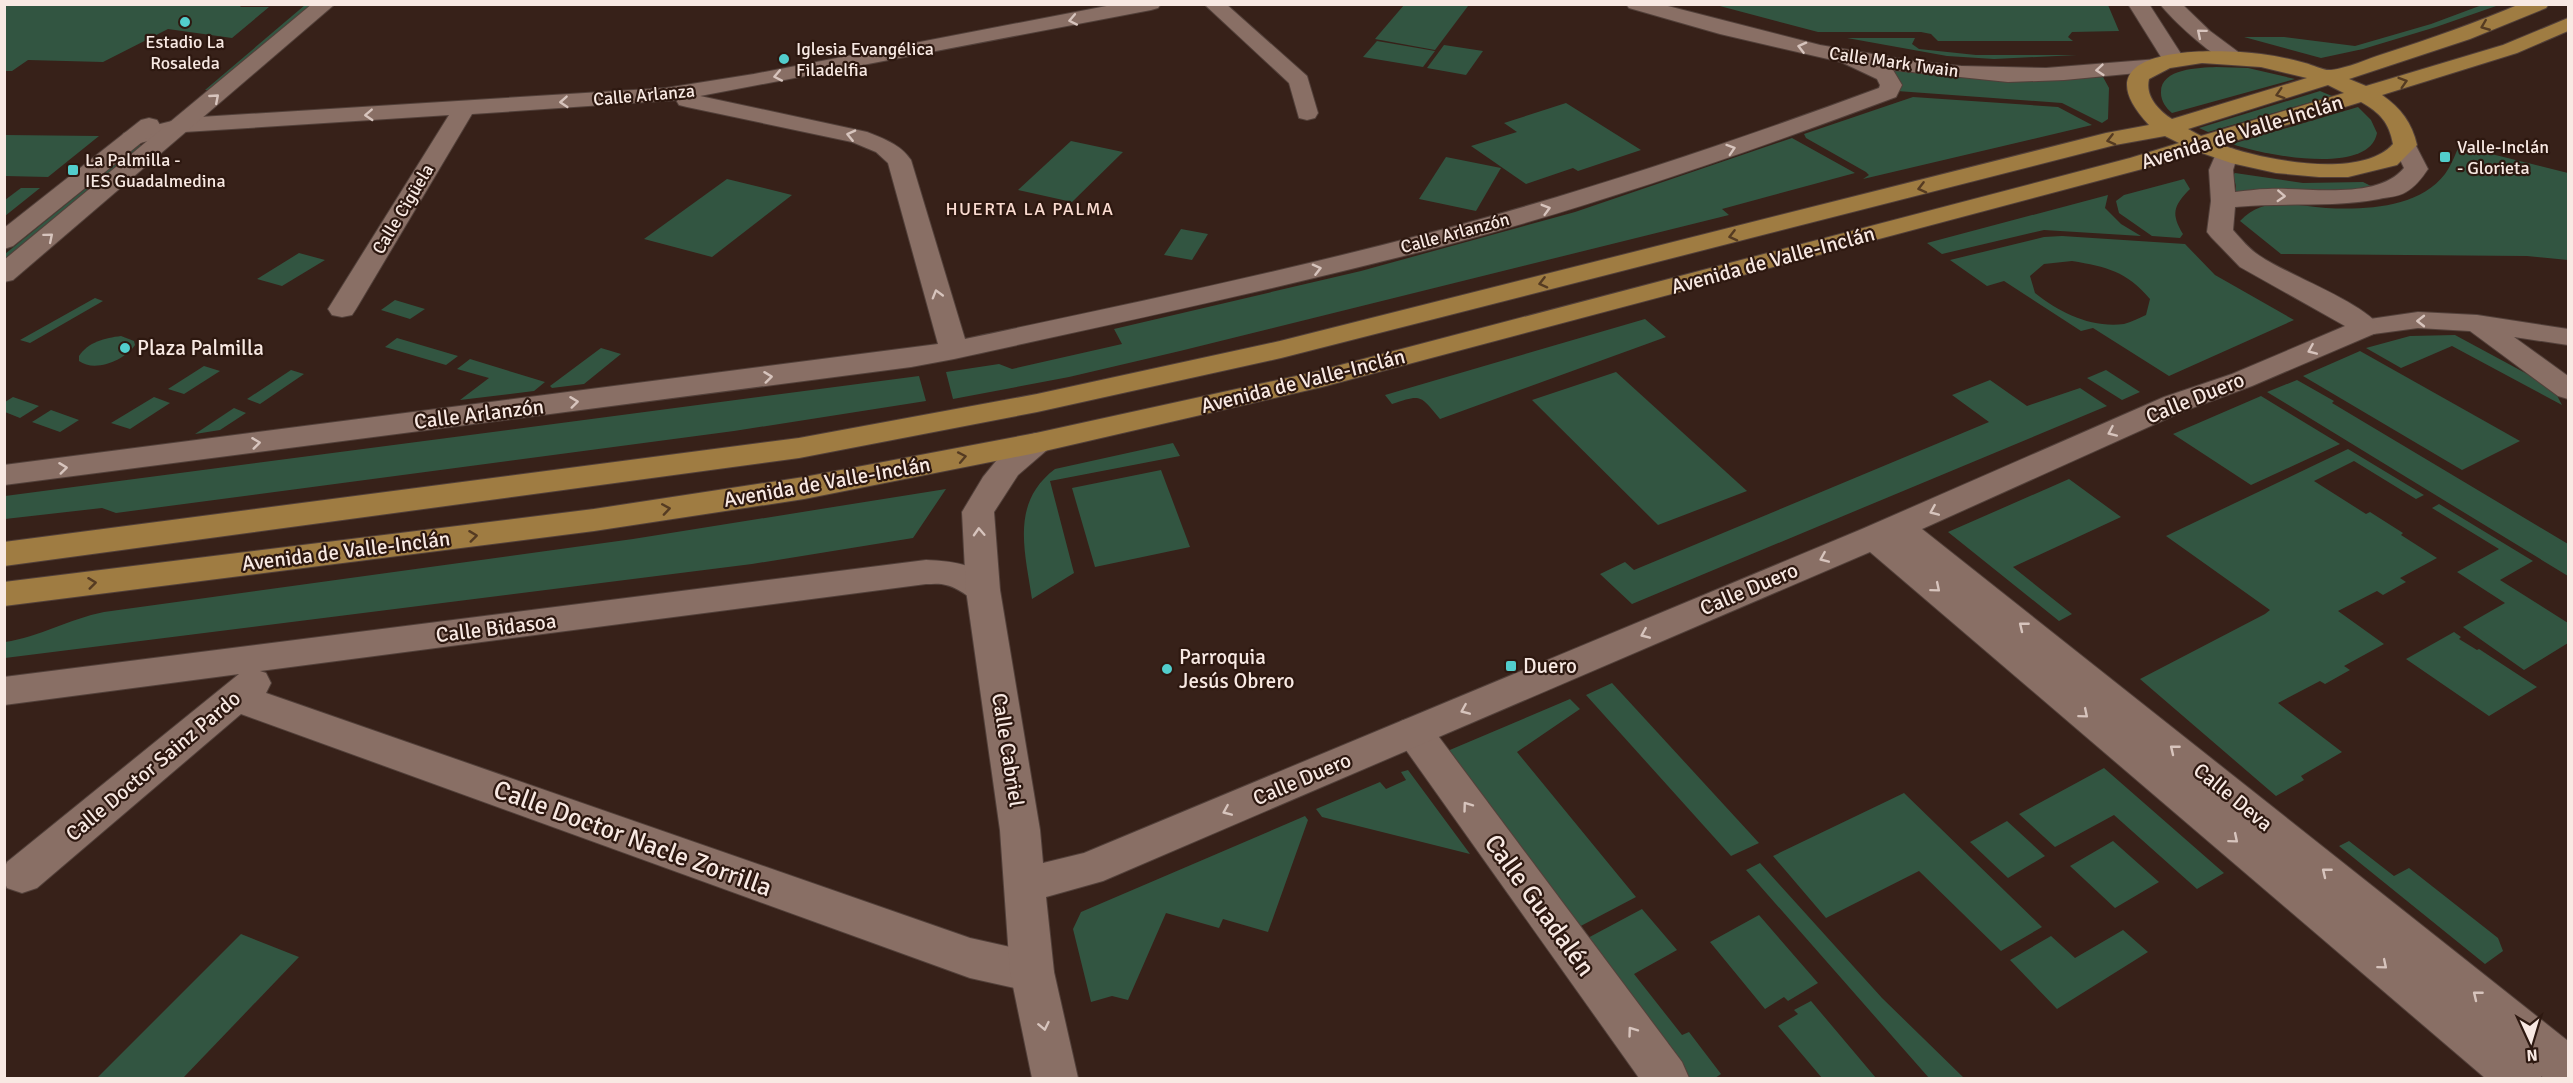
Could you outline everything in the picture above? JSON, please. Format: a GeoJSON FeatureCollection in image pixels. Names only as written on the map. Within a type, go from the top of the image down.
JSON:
{"type":"FeatureCollection","features":[{"type":"Feature","properties":{"kind":"main road","name":"Avenida de Valle-Inclán"},"geometry":{"type":"LineString","coordinates":[[4,554],[799,448],[1037,404],[1281,349],[2114,138],[2168,128],[2463,35],[2539,4]]}},
{"type":"Feature","properties":{"kind":"main road","name":"Avenida de Valle-Inclán"},"geometry":{"type":"LineString","coordinates":[[4,594],[606,519],[804,488],[1036,443],[1312,381],[2138,164],[2213,149],[2364,94],[2510,49],[2568,24]]}},
{"type":"Feature","properties":{"kind":"main road"},"geometry":{"type":"LineString","coordinates":[[2202,57],[2234,57],[2282,64],[2329,78],[2364,94],[2394,116],[2403,127],[2405,145],[2391,160],[2362,169],[2331,170],[2274,166],[2213,149],[2168,128],[2149,113],[2139,99],[2136,86],[2141,75],[2166,62],[2202,57]]}},
{"type":"Feature","properties":{"kind":"street"},"geometry":{"type":"LineString","coordinates":[[4,241],[294,4]]}},
{"type":"Feature","properties":{"kind":"street"},"geometry":{"type":"LineString","coordinates":[[4,274],[184,125],[325,4]]}},
{"type":"Feature","properties":{"kind":"street","name":"Calle Arlanza"},"geometry":{"type":"LineString","coordinates":[[132,138],[184,125],[666,95],[754,81],[1150,4]]}},
{"type":"Feature","properties":{"kind":"street"},"geometry":{"type":"LineString","coordinates":[[1214,4],[1299,81],[1307,113]]}},
{"type":"Feature","properties":{"kind":"street","name":"Calle Mark Twain"},"geometry":{"type":"LineString","coordinates":[[1636,4],[1849,58],[1957,72],[2009,75],[2053,74],[2166,62]]}},
{"type":"Feature","properties":{"kind":"street"},"geometry":{"type":"LineString","coordinates":[[2138,4],[2156,29],[2166,62]]}},
{"type":"Feature","properties":{"kind":"street"},"geometry":{"type":"LineString","coordinates":[[2170,4],[2203,35],[2234,57]]}},
{"type":"Feature","properties":{"kind":"street","name":"Calle Arlanzón"},"geometry":{"type":"LineString","coordinates":[[4,476],[911,358],[1260,283],[1478,228],[1565,203],[1787,130],[1888,92],[1891,85],[1885,75],[1849,58]]}},
{"type":"Feature","properties":{"kind":"street"},"geometry":{"type":"LineString","coordinates":[[666,95],[859,136],[884,147],[899,160],[954,350]]}},
{"type":"Feature","properties":{"kind":"street","name":"Calle Cigüela"},"geometry":{"type":"LineString","coordinates":[[342,309],[464,109]]}},
{"type":"Feature","properties":{"kind":"street"},"geometry":{"type":"LineString","coordinates":[[2223,201],[2269,196],[2318,198],[2365,194],[2396,188],[2416,169],[2405,145]]}},
{"type":"Feature","properties":{"kind":"street"},"geometry":{"type":"LineString","coordinates":[[2213,149],[2221,170],[2223,201],[2220,232],[2249,261],[2338,309],[2366,327]]}},
{"type":"Feature","properties":{"kind":"street","name":"Calle Duero"},"geometry":{"type":"LineString","coordinates":[[1025,885],[1089,869],[1886,532],[2174,404],[2242,380],[2366,327],[2418,320],[2477,323],[2568,337]]}},
{"type":"Feature","properties":{"kind":"street"},"geometry":{"type":"LineString","coordinates":[[2477,323],[2568,390]]}},
{"type":"Feature","properties":{"kind":"street","name":"Calle Cabriel"},"geometry":{"type":"LineString","coordinates":[[1036,443],[1007,468],[994,484],[978,512],[983,590],[1020,830],[1032,972],[1055,1078]]}},
{"type":"Feature","properties":{"kind":"street","name":"Calle Deva"},"geometry":{"type":"LineString","coordinates":[[1886,532],[2568,1069]]}},
{"type":"Feature","properties":{"kind":"street","name":"Calle Deva"},"geometry":{"type":"LineString","coordinates":[[1886,532],[2519,1078]]}},
{"type":"Feature","properties":{"kind":"street","name":"Calle Bidasoa"},"geometry":{"type":"LineString","coordinates":[[4,691],[926,572],[953,573],[983,590]]}},
{"type":"Feature","properties":{"kind":"street","name":"Calle Doctor Sainz Pardo"},"geometry":{"type":"LineString","coordinates":[[22,875],[283,656]]}},
{"type":"Feature","properties":{"kind":"street","name":"Calle Doctor Nacle Zorrilla"},"geometry":{"type":"LineString","coordinates":[[236,697],[970,958],[1032,972]]}},
{"type":"Feature","properties":{"kind":"street","name":"Calle Guadalén"},"geometry":{"type":"LineString","coordinates":[[1414,732],[1666,1078]]}},
{"type":"Feature","properties":{"kind":"green space"},"geometry":{"type":"Polygon","coordinates":[[[1460,4],[1468,6],[1435,50],[1375,39],[1404,5],[1460,4]]]}},
{"type":"Feature","properties":{"kind":"green space"},"geometry":{"type":"Polygon","coordinates":[[[5,5],[242,5],[240,7],[269,7],[232,38],[168,29],[103,62],[28,60],[12,71],[5,71],[5,5]]]}},
{"type":"Feature","properties":{"kind":"green space"},"geometry":{"type":"Polygon","coordinates":[[[305,5],[314,5],[215,90],[205,90],[305,5]]]}},
{"type":"Feature","properties":{"kind":"green space"},"geometry":{"type":"Polygon","coordinates":[[[1716,5],[2108,5],[2119,31],[2072,32],[2068,37],[2073,41],[1938,41],[1931,34],[1921,32],[1818,32],[1716,5]]]}},
{"type":"Feature","properties":{"kind":"green space"},"geometry":{"type":"Polygon","coordinates":[[[2482,5],[2499,5],[2363,49],[2321,58],[2244,37],[2284,37],[2355,46],[2431,24],[2482,5]]]}},
{"type":"Feature","properties":{"kind":"green space"},"geometry":{"type":"Polygon","coordinates":[[[1847,38],[1915,38],[1912,44],[1919,49],[1976,55],[2077,55],[1994,59],[1947,56],[1847,38]]]}},
{"type":"Feature","properties":{"kind":"green space"},"geometry":{"type":"Polygon","coordinates":[[[1377,41],[1435,51],[1423,67],[1363,57],[1377,41]]]}},
{"type":"Feature","properties":{"kind":"green space"},"geometry":{"type":"Polygon","coordinates":[[[1444,45],[1483,51],[1466,75],[1427,68],[1444,45]]]}},
{"type":"Feature","properties":{"kind":"green space"},"geometry":{"type":"Polygon","coordinates":[[[1882,67],[1992,78],[2103,77],[2109,88],[2108,119],[2102,123],[2062,103],[1897,91],[1882,67]]]}},
{"type":"Feature","properties":{"kind":"green space"},"geometry":{"type":"Polygon","coordinates":[[[2216,67],[2248,68],[2295,79],[2172,113],[2168,109],[2161,93],[2162,85],[2167,79],[2182,71],[2216,67]]]}},
{"type":"Feature","properties":{"kind":"green space"},"geometry":{"type":"Polygon","coordinates":[[[2320,91],[2332,96],[2208,132],[2199,128],[2320,91]]]}},
{"type":"Feature","properties":{"kind":"green space"},"geometry":{"type":"Polygon","coordinates":[[[1913,97],[2058,107],[2092,125],[1863,179],[1869,175],[1866,172],[1806,138],[1804,134],[1913,97]]]}},
{"type":"Feature","properties":{"kind":"green space"},"geometry":{"type":"Polygon","coordinates":[[[1566,103],[1641,150],[1578,171],[1573,168],[1526,184],[1471,146],[1517,132],[1504,123],[1566,103]]]}},
{"type":"Feature","properties":{"kind":"green space"},"geometry":{"type":"Polygon","coordinates":[[[2358,107],[2371,120],[2377,133],[2370,147],[2355,155],[2312,159],[2288,157],[2232,144],[2358,107]]]}},
{"type":"Feature","properties":{"kind":"green space"},"geometry":{"type":"Polygon","coordinates":[[[5,135],[99,136],[48,177],[5,176],[5,135]]]}},
{"type":"Feature","properties":{"kind":"green space"},"geometry":{"type":"Polygon","coordinates":[[[1792,138],[1855,173],[1722,209],[1729,215],[1180,351],[1069,377],[953,399],[946,372],[999,364],[1012,369],[1122,344],[1114,329],[1361,271],[1575,212],[1792,138]]]}},
{"type":"Feature","properties":{"kind":"green space"},"geometry":{"type":"Polygon","coordinates":[[[1071,141],[1123,152],[1072,202],[1018,190],[1071,141]]]}},
{"type":"Feature","properties":{"kind":"green space"},"geometry":{"type":"Polygon","coordinates":[[[139,145],[148,145],[5,262],[5,254],[139,145]]]}},
{"type":"Feature","properties":{"kind":"green space"},"geometry":{"type":"Polygon","coordinates":[[[2459,146],[2568,173],[2568,260],[2527,256],[2281,254],[2240,221],[2249,213],[2269,205],[2357,208],[2406,200],[2421,194],[2445,174],[2459,146]]]}},
{"type":"Feature","properties":{"kind":"green space"},"geometry":{"type":"Polygon","coordinates":[[[1446,157],[1501,168],[1476,211],[1419,199],[1446,157]]]}},
{"type":"Feature","properties":{"kind":"green space"},"geometry":{"type":"Polygon","coordinates":[[[2235,173],[2303,183],[2363,182],[2373,187],[2350,192],[2235,193],[2233,175],[2235,173]]]}},
{"type":"Feature","properties":{"kind":"green space"},"geometry":{"type":"Polygon","coordinates":[[[727,179],[792,195],[712,257],[644,239],[727,179]]]}},
{"type":"Feature","properties":{"kind":"green space"},"geometry":{"type":"Polygon","coordinates":[[[2184,179],[2190,189],[2177,205],[2175,215],[2183,234],[2180,238],[2152,236],[2119,213],[2116,201],[2124,195],[2184,179]]]}},
{"type":"Feature","properties":{"kind":"green space"},"geometry":{"type":"Polygon","coordinates":[[[21,188],[40,188],[5,216],[5,200],[21,188]]]}},
{"type":"Feature","properties":{"kind":"green space"},"geometry":{"type":"Polygon","coordinates":[[[2108,195],[2105,208],[2121,224],[2141,236],[2044,230],[1942,254],[1927,243],[2108,195]]]}},
{"type":"Feature","properties":{"kind":"green space"},"geometry":{"type":"Polygon","coordinates":[[[1181,229],[1208,234],[1192,260],[1164,255],[1181,229]]]}},
{"type":"Feature","properties":{"kind":"green space"},"geometry":{"type":"Polygon","coordinates":[[[2062,236],[2185,244],[2215,275],[2294,320],[2169,376],[2093,328],[2081,331],[2004,281],[1987,286],[1950,260],[2044,237],[2062,236]],[[2072,261],[2044,264],[2030,276],[2035,293],[2065,313],[2100,324],[2124,324],[2146,315],[2150,299],[2133,282],[2106,268],[2072,261]]]}},
{"type":"Feature","properties":{"kind":"green space"},"geometry":{"type":"Polygon","coordinates":[[[299,253],[325,260],[282,286],[257,279],[299,253]]]}},
{"type":"Feature","properties":{"kind":"green space"},"geometry":{"type":"Polygon","coordinates":[[[95,298],[103,301],[30,343],[20,340],[95,298]]]}},
{"type":"Feature","properties":{"kind":"green space"},"geometry":{"type":"Polygon","coordinates":[[[395,300],[425,309],[410,319],[381,310],[395,300]]]}},
{"type":"Feature","properties":{"kind":"green space"},"geometry":{"type":"Polygon","coordinates":[[[1645,319],[1666,337],[1440,419],[1420,399],[1409,399],[1392,404],[1385,395],[1645,319]]]}},
{"type":"Feature","properties":{"kind":"green space"},"geometry":{"type":"Polygon","coordinates":[[[2455,335],[2553,388],[2562,405],[2452,346],[2401,368],[2366,348],[2410,336],[2455,335]]]}},
{"type":"Feature","properties":{"kind":"green space"},"geometry":{"type":"Polygon","coordinates":[[[121,336],[134,341],[135,345],[124,356],[109,363],[93,366],[79,361],[79,356],[92,344],[121,336]]]}},
{"type":"Feature","properties":{"kind":"green space"},"geometry":{"type":"Polygon","coordinates":[[[397,338],[458,356],[446,365],[385,347],[397,338]]]}},
{"type":"Feature","properties":{"kind":"green space"},"geometry":{"type":"Polygon","coordinates":[[[601,348],[621,354],[584,384],[552,388],[550,386],[601,348]]]}},
{"type":"Feature","properties":{"kind":"green space"},"geometry":{"type":"Polygon","coordinates":[[[2360,351],[2520,441],[2462,470],[2303,376],[2360,351]]]}},
{"type":"Feature","properties":{"kind":"green space"},"geometry":{"type":"Polygon","coordinates":[[[470,359],[545,382],[534,391],[460,400],[489,378],[457,369],[470,359]]]}},
{"type":"Feature","properties":{"kind":"green space"},"geometry":{"type":"Polygon","coordinates":[[[204,366],[220,371],[184,394],[168,389],[204,366]]]}},
{"type":"Feature","properties":{"kind":"green space"},"geometry":{"type":"Polygon","coordinates":[[[291,370],[304,374],[260,404],[247,399],[291,370]]]}},
{"type":"Feature","properties":{"kind":"green space"},"geometry":{"type":"Polygon","coordinates":[[[2106,370],[2140,392],[2122,400],[2087,378],[2106,370]]]}},
{"type":"Feature","properties":{"kind":"green space"},"geometry":{"type":"Polygon","coordinates":[[[1616,372],[1747,491],[1658,525],[1532,400],[1616,372]]]}},
{"type":"Feature","properties":{"kind":"green space"},"geometry":{"type":"Polygon","coordinates":[[[919,376],[926,401],[734,431],[116,513],[102,508],[5,519],[5,496],[919,376]]]}},
{"type":"Feature","properties":{"kind":"green space"},"geometry":{"type":"Polygon","coordinates":[[[1990,380],[2027,406],[2080,388],[2107,406],[1632,604],[1600,574],[1625,562],[1634,570],[1989,422],[1952,395],[1990,380]]]}},
{"type":"Feature","properties":{"kind":"green space"},"geometry":{"type":"Polygon","coordinates":[[[2297,380],[2568,544],[2568,576],[2267,392],[2297,380]]]}},
{"type":"Feature","properties":{"kind":"green space"},"geometry":{"type":"Polygon","coordinates":[[[2261,396],[2340,444],[2251,485],[2173,434],[2261,396]]]}},
{"type":"Feature","properties":{"kind":"green space"},"geometry":{"type":"Polygon","coordinates":[[[13,397],[39,406],[20,418],[5,412],[5,402],[13,397]]]}},
{"type":"Feature","properties":{"kind":"green space"},"geometry":{"type":"Polygon","coordinates":[[[154,397],[170,403],[130,429],[111,423],[154,397]]]}},
{"type":"Feature","properties":{"kind":"green space"},"geometry":{"type":"Polygon","coordinates":[[[234,408],[246,413],[220,430],[195,434],[234,408]]]}},
{"type":"Feature","properties":{"kind":"green space"},"geometry":{"type":"Polygon","coordinates":[[[51,410],[79,420],[60,432],[32,422],[51,410]]]}},
{"type":"Feature","properties":{"kind":"green space"},"geometry":{"type":"Polygon","coordinates":[[[1173,443],[1180,456],[1050,481],[1074,573],[1032,599],[1024,546],[1024,529],[1031,497],[1041,482],[1055,469],[1173,443]]]}},
{"type":"Feature","properties":{"kind":"green space"},"geometry":{"type":"Polygon","coordinates":[[[2348,449],[2424,495],[2416,499],[2354,461],[2314,481],[2366,514],[2370,512],[2437,558],[2400,578],[2406,582],[2383,595],[2377,591],[2338,611],[2384,644],[2344,666],[2350,670],[2325,684],[2320,681],[2278,703],[2342,752],[2301,776],[2304,780],[2276,796],[2140,679],[2270,610],[2166,536],[2348,449]]]}},
{"type":"Feature","properties":{"kind":"green space"},"geometry":{"type":"Polygon","coordinates":[[[1161,470],[1190,547],[1095,567],[1072,488],[1161,470]]]}},
{"type":"Feature","properties":{"kind":"green space"},"geometry":{"type":"Polygon","coordinates":[[[2069,479],[2121,517],[2013,567],[2072,614],[2059,621],[1948,532],[2069,479]]]}},
{"type":"Feature","properties":{"kind":"green space"},"geometry":{"type":"Polygon","coordinates":[[[946,489],[913,538],[752,564],[5,658],[5,642],[18,640],[104,612],[633,539],[946,489]]]}},
{"type":"Feature","properties":{"kind":"green space"},"geometry":{"type":"Polygon","coordinates":[[[2439,504],[2533,561],[2500,580],[2568,623],[2568,643],[2524,670],[2463,627],[2505,603],[2457,572],[2499,549],[2432,508],[2439,504]]]}},
{"type":"Feature","properties":{"kind":"green space"},"geometry":{"type":"Polygon","coordinates":[[[2454,632],[2461,637],[2459,639],[2479,649],[2537,687],[2489,716],[2406,659],[2454,632]]]}},
{"type":"Feature","properties":{"kind":"green space"},"geometry":{"type":"Polygon","coordinates":[[[1612,683],[1759,843],[1731,856],[1586,695],[1612,683]]]}},
{"type":"Feature","properties":{"kind":"green space"},"geometry":{"type":"Polygon","coordinates":[[[1570,699],[1580,709],[1517,752],[1636,897],[1575,929],[1445,752],[1570,699]]]}},
{"type":"Feature","properties":{"kind":"green space"},"geometry":{"type":"Polygon","coordinates":[[[2104,768],[2224,873],[2197,889],[2114,815],[2055,847],[2019,814],[2104,768]]]}},
{"type":"Feature","properties":{"kind":"green space"},"geometry":{"type":"Polygon","coordinates":[[[1408,770],[1470,854],[1322,817],[1316,809],[1380,782],[1386,789],[1406,780],[1401,772],[1408,770]]]}},
{"type":"Feature","properties":{"kind":"green space"},"geometry":{"type":"Polygon","coordinates":[[[1904,793],[2042,927],[2001,951],[1919,871],[1826,918],[1773,856],[1904,793]]]}},
{"type":"Feature","properties":{"kind":"green space"},"geometry":{"type":"Polygon","coordinates":[[[1305,816],[1308,820],[1268,932],[1223,919],[1219,928],[1166,913],[1128,1000],[1112,996],[1091,1002],[1073,929],[1081,912],[1305,816]]]}},
{"type":"Feature","properties":{"kind":"green space"},"geometry":{"type":"Polygon","coordinates":[[[2007,821],[2045,856],[2008,878],[1970,842],[2007,821]]]}},
{"type":"Feature","properties":{"kind":"green space"},"geometry":{"type":"Polygon","coordinates":[[[2113,841],[2159,882],[2115,908],[2070,866],[2113,841]]]}},
{"type":"Feature","properties":{"kind":"green space"},"geometry":{"type":"Polygon","coordinates":[[[2349,841],[2394,876],[2409,868],[2498,938],[2503,951],[2485,964],[2339,846],[2349,841]]]}},
{"type":"Feature","properties":{"kind":"green space"},"geometry":{"type":"Polygon","coordinates":[[[1760,863],[1882,998],[1964,1078],[1929,1078],[1746,870],[1760,863]]]}},
{"type":"Feature","properties":{"kind":"green space"},"geometry":{"type":"Polygon","coordinates":[[[1642,909],[1677,950],[1634,974],[1682,1035],[1689,1032],[1721,1074],[1715,1078],[1689,1078],[1584,940],[1642,909]]]}},
{"type":"Feature","properties":{"kind":"green space"},"geometry":{"type":"Polygon","coordinates":[[[1759,915],[1818,983],[1788,1001],[1784,997],[1765,1009],[1710,942],[1759,915]]]}},
{"type":"Feature","properties":{"kind":"green space"},"geometry":{"type":"Polygon","coordinates":[[[2123,930],[2148,952],[2057,1009],[2010,960],[2051,936],[2075,958],[2123,930]]]}},
{"type":"Feature","properties":{"kind":"green space"},"geometry":{"type":"Polygon","coordinates":[[[241,934],[299,957],[183,1078],[97,1078],[241,934]]]}},
{"type":"Feature","properties":{"kind":"green space"},"geometry":{"type":"Polygon","coordinates":[[[1811,1001],[1876,1078],[1822,1078],[1778,1026],[1798,1014],[1794,1010],[1811,1001]]]}},
{"type":"Feature","properties":{"kind":"place","name":"Estadio La Rosaleda"},"geometry":{"type":"Point","coordinates":[185,22]}},
{"type":"Feature","properties":{"kind":"place","name":"Iglesia Evangélica Filadelfia"},"geometry":{"type":"Point","coordinates":[784,59]}},
{"type":"Feature","properties":{"kind":"place","name":"Valle-Inclán - Glorieta"},"geometry":{"type":"Point","coordinates":[2445,157]}},
{"type":"Feature","properties":{"kind":"place","name":"La Palmilla - IES Guadalmedina"},"geometry":{"type":"Point","coordinates":[73,170]}},
{"type":"Feature","properties":{"kind":"place","name":"Plaza Palmilla"},"geometry":{"type":"Point","coordinates":[125,348]}},
{"type":"Feature","properties":{"kind":"place","name":"Duero"},"geometry":{"type":"Point","coordinates":[1511,666]}},
{"type":"Feature","properties":{"kind":"place","name":"Parroquia Jesús Obrero"},"geometry":{"type":"Point","coordinates":[1167,669]}},
{"type":"Feature","properties":{"kind":"district","name":"HUERTA LA PALMA"},"geometry":{"type":"Point","coordinates":[1030,209]}}]}
